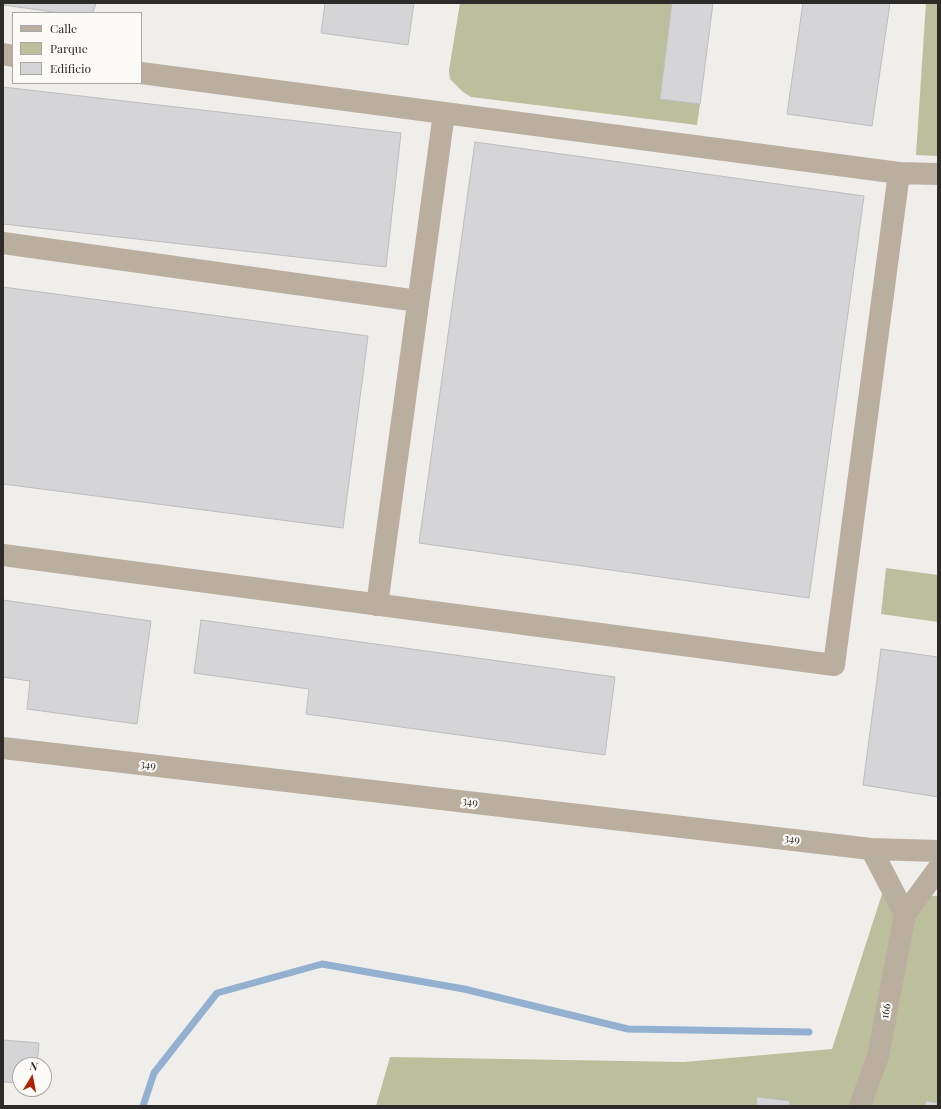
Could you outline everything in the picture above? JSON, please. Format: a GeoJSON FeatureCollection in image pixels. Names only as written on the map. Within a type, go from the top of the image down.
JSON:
{"type":"FeatureCollection","features":[{"type":"Feature","properties":{"kind":"street"},"geometry":{"type":"LineString","coordinates":[[142,73],[899,173],[938,174]]}},
{"type":"Feature","properties":{"kind":"street"},"geometry":{"type":"LineString","coordinates":[[377,605],[444,113]]}},
{"type":"Feature","properties":{"kind":"street"},"geometry":{"type":"LineString","coordinates":[[3,555],[834,665],[899,173]]}},
{"type":"Feature","properties":{"kind":"street"},"geometry":{"type":"LineString","coordinates":[[3,243],[418,301]]}},
{"type":"Feature","properties":{"kind":"street","name":"349"},"geometry":{"type":"LineString","coordinates":[[3,748],[871,848],[938,852]]}},
{"type":"Feature","properties":{"kind":"street"},"geometry":{"type":"LineString","coordinates":[[871,848],[905,914]]}},
{"type":"Feature","properties":{"kind":"street","name":"166"},"geometry":{"type":"LineString","coordinates":[[860,1106],[878,1056],[905,914],[938,869]]}},
{"type":"Feature","properties":{"kind":"green space"},"geometry":{"type":"Polygon","coordinates":[[[460,3],[672,3],[660,99],[700,104],[697,125],[471,97],[463,92],[450,79],[449,70],[460,3]]]}},
{"type":"Feature","properties":{"kind":"green space"},"geometry":{"type":"Polygon","coordinates":[[[926,3],[938,3],[938,156],[916,155],[926,3]]]}},
{"type":"Feature","properties":{"kind":"green space"},"geometry":{"type":"Polygon","coordinates":[[[886,568],[938,575],[938,622],[881,614],[886,568]]]}},
{"type":"Feature","properties":{"kind":"green space"},"geometry":{"type":"Polygon","coordinates":[[[882,894],[938,896],[938,1106],[376,1106],[390,1057],[684,1062],[832,1049],[882,894]]]}},
{"type":"Feature","properties":{"kind":"building"},"geometry":{"type":"Polygon","coordinates":[[[3,3],[96,3],[93,12],[54,12],[3,5],[3,3]]]}},
{"type":"Feature","properties":{"kind":"building"},"geometry":{"type":"Polygon","coordinates":[[[325,3],[414,3],[408,45],[321,33],[325,3]]]}},
{"type":"Feature","properties":{"kind":"building"},"geometry":{"type":"Polygon","coordinates":[[[672,3],[713,3],[700,104],[660,99],[672,3]]]}},
{"type":"Feature","properties":{"kind":"building"},"geometry":{"type":"Polygon","coordinates":[[[803,3],[890,3],[872,126],[787,114],[803,3]]]}},
{"type":"Feature","properties":{"kind":"building"},"geometry":{"type":"Polygon","coordinates":[[[3,87],[401,133],[386,267],[3,224],[3,87]]]}},
{"type":"Feature","properties":{"kind":"building"},"geometry":{"type":"Polygon","coordinates":[[[475,142],[864,196],[809,598],[419,543],[475,142]]]}},
{"type":"Feature","properties":{"kind":"building"},"geometry":{"type":"Polygon","coordinates":[[[3,287],[368,336],[343,528],[3,484],[3,287]]]}},
{"type":"Feature","properties":{"kind":"building"},"geometry":{"type":"Polygon","coordinates":[[[3,600],[151,621],[137,724],[27,709],[30,681],[3,677],[3,600]]]}},
{"type":"Feature","properties":{"kind":"building"},"geometry":{"type":"Polygon","coordinates":[[[201,620],[615,677],[605,755],[306,714],[309,689],[194,673],[201,620]]]}},
{"type":"Feature","properties":{"kind":"building"},"geometry":{"type":"Polygon","coordinates":[[[881,649],[938,657],[938,797],[863,785],[881,649]]]}},
{"type":"Feature","properties":{"kind":"building"},"geometry":{"type":"Polygon","coordinates":[[[3,1040],[39,1043],[38,1057],[12,1057],[12,1083],[3,1082],[3,1040]]]}},
{"type":"Feature","properties":{"kind":"building"},"geometry":{"type":"Polygon","coordinates":[[[757,1097],[790,1101],[789,1106],[756,1106],[757,1097]]]}},
{"type":"Feature","properties":{"kind":"building"},"geometry":{"type":"Polygon","coordinates":[[[926,1101],[938,1103],[938,1106],[925,1106],[926,1101]]]}},
{"type":"Feature","properties":{"kind":"waterway"},"geometry":{"type":"LineString","coordinates":[[143,1106],[154,1073],[217,993],[322,964],[464,989],[628,1029],[809,1032]]}}]}
